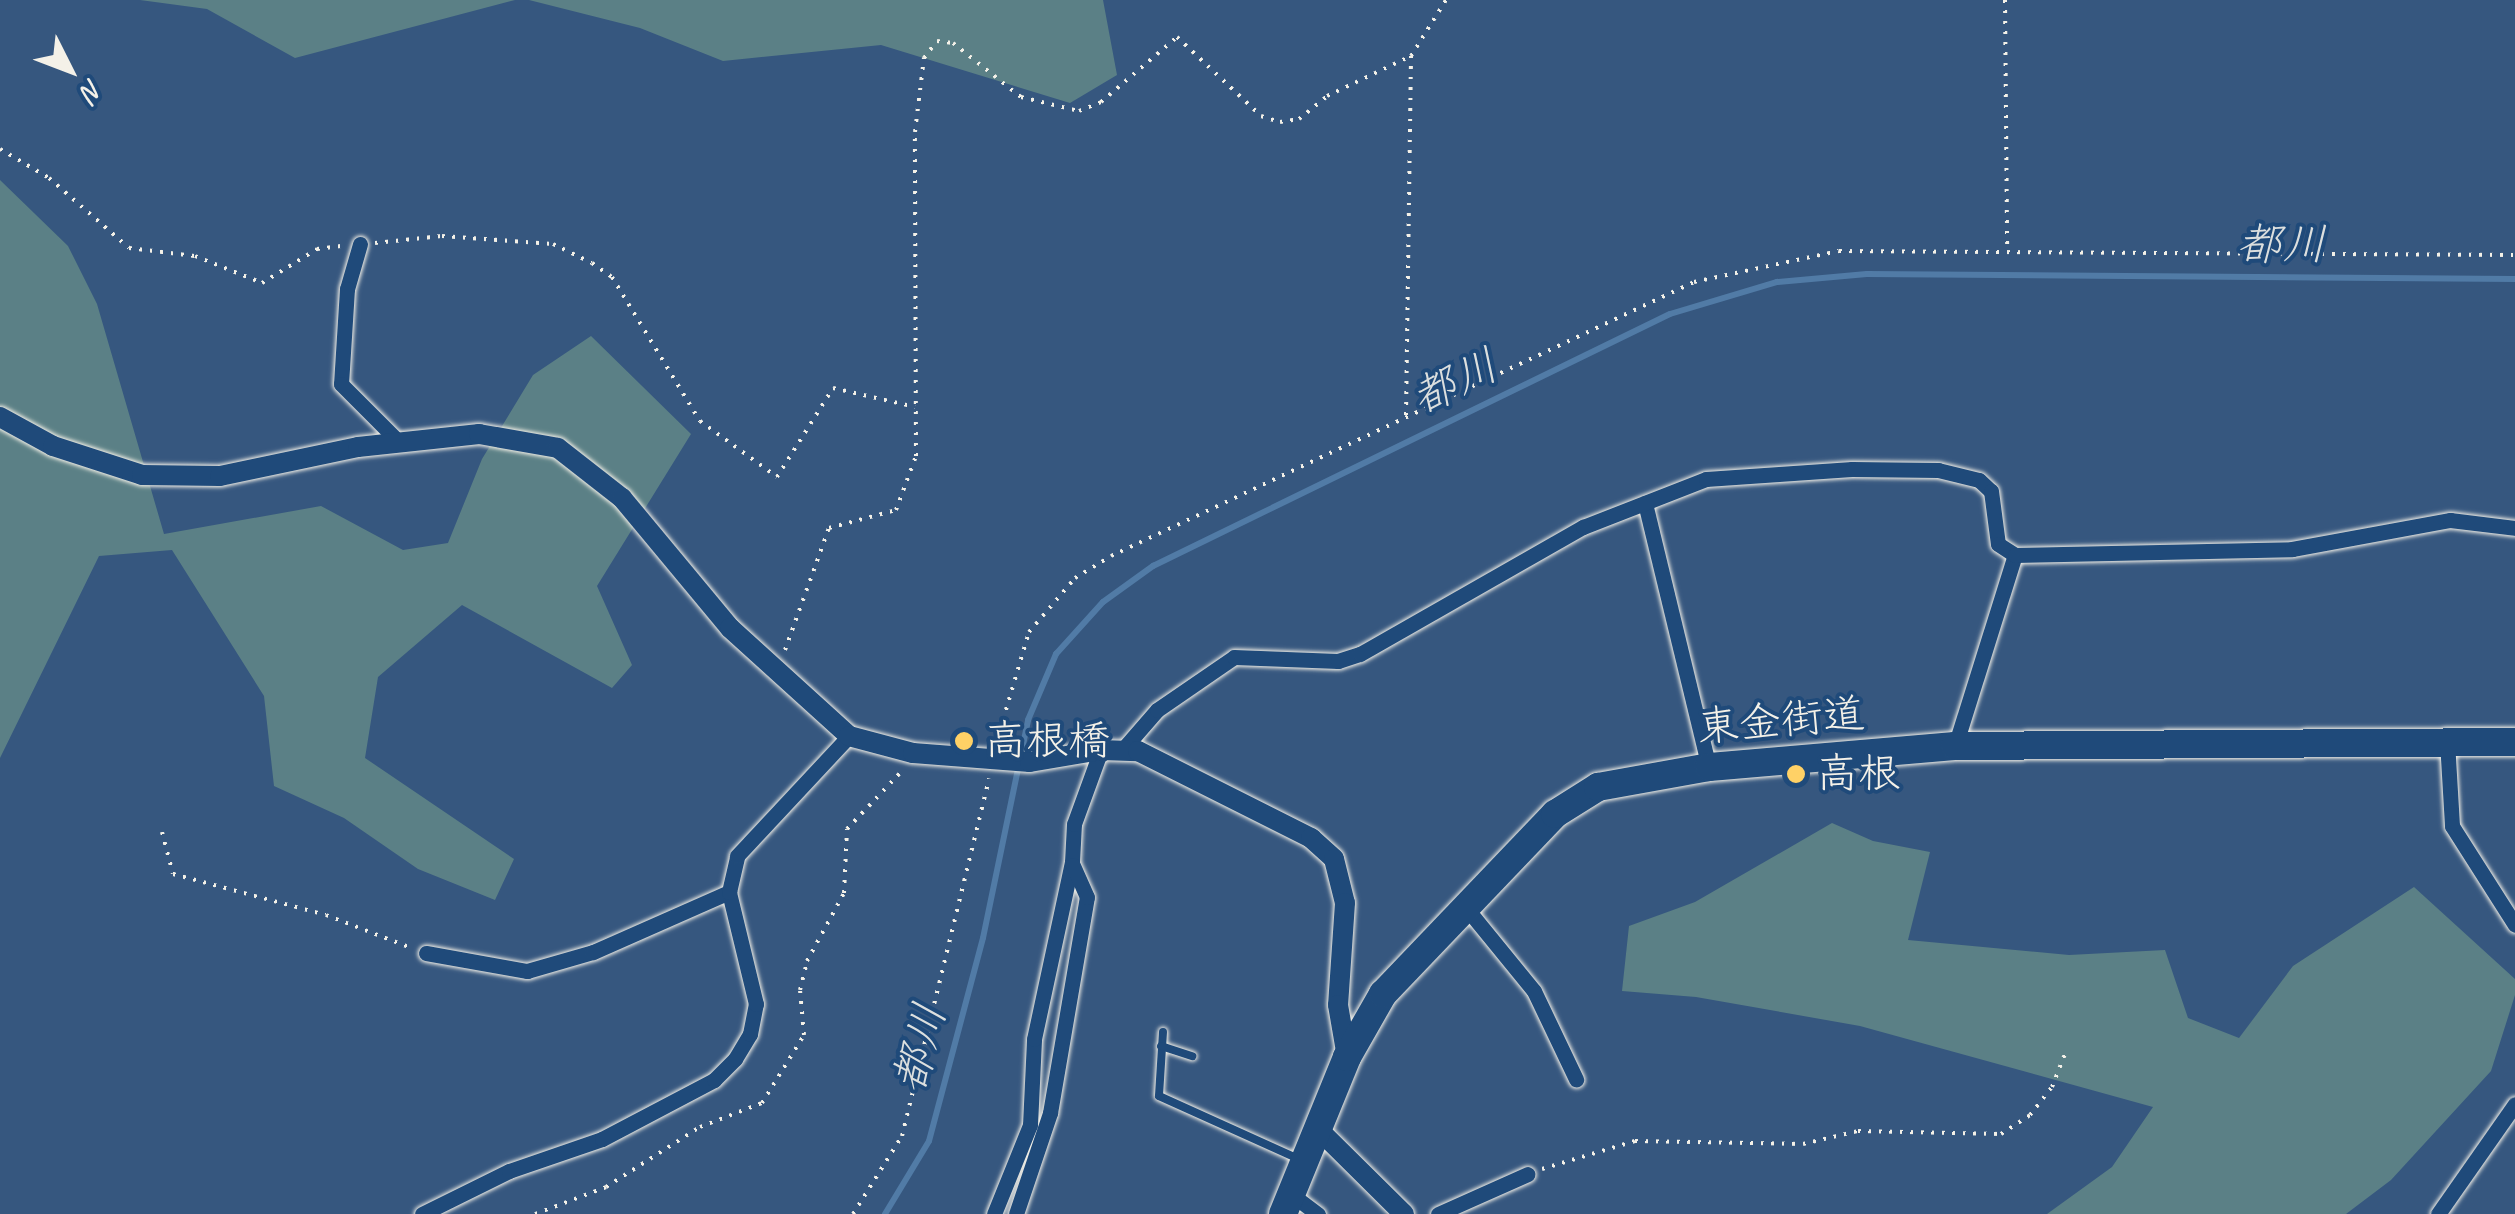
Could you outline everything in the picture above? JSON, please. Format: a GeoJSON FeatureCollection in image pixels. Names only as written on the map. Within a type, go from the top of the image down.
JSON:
{"type":"FeatureCollection","features":[{"type":"Feature","properties":{"kind":"highway","name":"東金街道"},"geometry":{"type":"LineString","coordinates":[[1287,1204],[1347,1057],[1392,983],[1464,904],[1555,814],[1586,794],[1617,781],[1709,767],[1955,746],[2515,742]]}},
{"type":"Feature","properties":{"kind":"street"},"geometry":{"type":"LineString","coordinates":[[360,244],[347,289],[341,384],[400,443]]}},
{"type":"Feature","properties":{"kind":"street"},"geometry":{"type":"LineString","coordinates":[[0,417],[53,446],[142,475],[220,476],[400,443],[479,434],[558,448],[622,498],[730,628],[849,736],[879,748],[993,760],[1030,762],[1124,748],[1155,755],[1273,816],[1334,859],[1345,903],[1338,1006],[1347,1057]]}},
{"type":"Feature","properties":{"kind":"street"},"geometry":{"type":"LineString","coordinates":[[1124,748],[1157,710],[1234,657],[1338,661],[1360,654],[1583,527],[1706,479],[1938,470],[1979,480],[1991,491],[1998,544],[2015,555],[2292,550],[2450,520],[2515,528]]}},
{"type":"Feature","properties":{"kind":"street"},"geometry":{"type":"LineString","coordinates":[[1646,504],[1709,767]]}},
{"type":"Feature","properties":{"kind":"street"},"geometry":{"type":"LineString","coordinates":[[1955,746],[2015,555]]}},
{"type":"Feature","properties":{"kind":"street"},"geometry":{"type":"LineString","coordinates":[[422,1214],[509,1171],[602,1139],[714,1080],[735,1060],[750,1034],[756,1004],[729,892],[737,856],[849,736]]}},
{"type":"Feature","properties":{"kind":"street"},"geometry":{"type":"LineString","coordinates":[[2447,741],[2452,826],[2515,925]]}},
{"type":"Feature","properties":{"kind":"street"},"geometry":{"type":"LineString","coordinates":[[994,1214],[1030,1125],[1034,1039],[1072,862],[1074,824],[1101,750]]}},
{"type":"Feature","properties":{"kind":"street"},"geometry":{"type":"LineString","coordinates":[[1016,1214],[1050,1113],[1087,898],[1072,862]]}},
{"type":"Feature","properties":{"kind":"street"},"geometry":{"type":"LineString","coordinates":[[426,954],[526,971],[593,952],[729,892]]}},
{"type":"Feature","properties":{"kind":"street"},"geometry":{"type":"LineString","coordinates":[[1464,904],[1534,991],[1576,1079]]}},
{"type":"Feature","properties":{"kind":"street"},"geometry":{"type":"LineString","coordinates":[[2438,1214],[2515,1104]]}},
{"type":"Feature","properties":{"kind":"street"},"geometry":{"type":"LineString","coordinates":[[1318,1129],[1404,1214]]}},
{"type":"Feature","properties":{"kind":"street"},"geometry":{"type":"LineString","coordinates":[[1438,1214],[1528,1174]]}},
{"type":"Feature","properties":{"kind":"street"},"geometry":{"type":"LineString","coordinates":[[1287,1204],[1318,1214]]}},
{"type":"Feature","properties":{"kind":"lane"},"geometry":{"type":"LineString","coordinates":[[1163,1032],[1159,1096],[1304,1162]]}},
{"type":"Feature","properties":{"kind":"lane"},"geometry":{"type":"LineString","coordinates":[[1161,1046],[1192,1056]]}},
{"type":"Feature","properties":{"kind":"path"},"geometry":{"type":"LineString","coordinates":[[1406,415],[1411,56],[1446,0]]}},
{"type":"Feature","properties":{"kind":"path"},"geometry":{"type":"LineString","coordinates":[[2005,0],[2007,247]]}},
{"type":"Feature","properties":{"kind":"path"},"geometry":{"type":"LineString","coordinates":[[777,674],[829,528],[896,510],[916,456],[915,132],[924,58],[937,41],[953,43],[1021,98],[1078,112],[1101,102],[1177,37],[1261,116],[1280,122],[1299,119],[1326,96],[1411,56]]}},
{"type":"Feature","properties":{"kind":"path"},"geometry":{"type":"LineString","coordinates":[[0,149],[48,178],[129,248],[196,256],[262,282],[317,249],[442,236],[553,244],[612,277],[700,422],[777,477],[833,388],[915,407]]}},
{"type":"Feature","properties":{"kind":"path"},"geometry":{"type":"LineString","coordinates":[[853,1214],[902,1136],[1012,673],[1030,632],[1076,578],[1110,556],[1694,282],[1839,251],[2007,247],[2515,255]]}},
{"type":"Feature","properties":{"kind":"path"},"geometry":{"type":"LineString","coordinates":[[162,832],[173,874],[326,915],[426,954]]}},
{"type":"Feature","properties":{"kind":"path"},"geometry":{"type":"LineString","coordinates":[[1528,1174],[1635,1141],[1803,1144],[1858,1131],[2001,1134],[2041,1101],[2067,1049]]}},
{"type":"Feature","properties":{"kind":"green space"},"geometry":{"type":"Polygon","coordinates":[[[140,0],[515,0],[295,58],[207,9],[140,0]]]}},
{"type":"Feature","properties":{"kind":"green space"},"geometry":{"type":"Polygon","coordinates":[[[529,0],[1103,0],[1117,75],[1070,103],[881,45],[723,61],[640,28],[529,0]]]}},
{"type":"Feature","properties":{"kind":"green space"},"geometry":{"type":"Polygon","coordinates":[[[0,180],[68,246],[97,304],[164,534],[321,506],[403,550],[448,543],[482,459],[533,375],[591,336],[691,434],[597,586],[632,665],[612,688],[462,605],[378,677],[365,758],[514,859],[495,900],[418,869],[344,818],[274,786],[264,696],[172,550],[99,556],[0,758],[0,180]]]}},
{"type":"Feature","properties":{"kind":"green space"},"geometry":{"type":"Polygon","coordinates":[[[1832,823],[1873,841],[1930,852],[1908,940],[2069,955],[2165,950],[2188,1018],[2239,1038],[2293,966],[2414,887],[2515,979],[2515,995],[2491,1071],[2391,1180],[2346,1214],[2047,1214],[2112,1167],[2153,1107],[1860,1026],[1696,997],[1622,991],[1629,926],[1695,902],[1832,823]]]}},
{"type":"Feature","properties":{"kind":"waterway","name":"都川"},"geometry":{"type":"LineString","coordinates":[[885,1214],[929,1141],[983,938],[1028,720],[1056,654],[1103,602],[1153,566],[1670,314],[1777,282],[1867,274],[2515,279]]}},
{"type":"Feature","properties":{"kind":"place","name":"高根橋"},"geometry":{"type":"Point","coordinates":[964,741]}},
{"type":"Feature","properties":{"kind":"place","name":"高根"},"geometry":{"type":"Point","coordinates":[1796,774]}}]}
